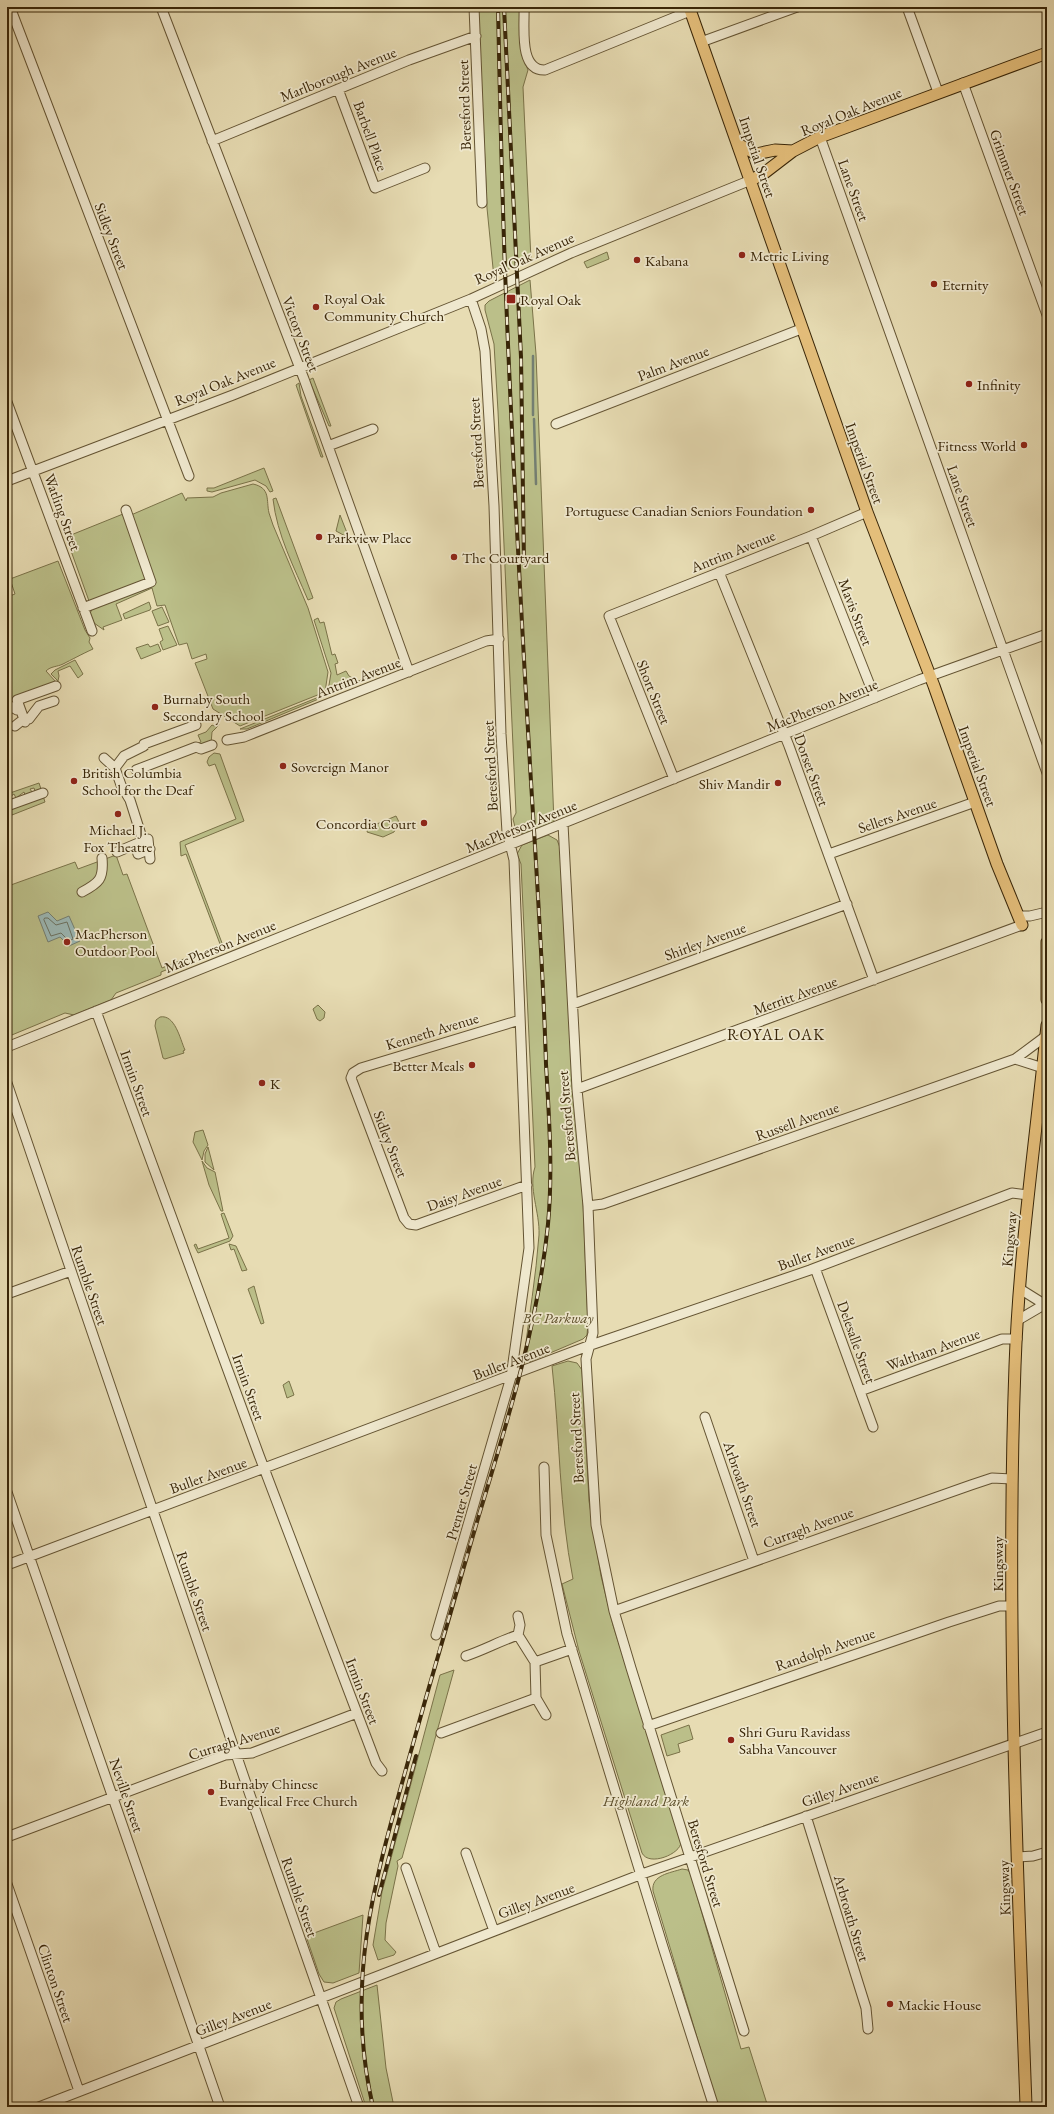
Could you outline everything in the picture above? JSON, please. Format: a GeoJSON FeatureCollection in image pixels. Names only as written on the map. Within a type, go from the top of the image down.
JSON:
{"type":"FeatureCollection","features":[{"type":"Feature","properties":{"kind":"main road","name":"Imperial Street"},"geometry":{"type":"LineString","coordinates":[[689,9],[738,144],[801,329],[866,512],[930,676],[975,802],[1020,921]]}},
{"type":"Feature","properties":{"kind":"main road","name":"Royal Oak Avenue"},"geometry":{"type":"LineString","coordinates":[[750,180],[763,174],[793,152],[820,137],[938,92],[1047,53]]}},
{"type":"Feature","properties":{"kind":"main road"},"geometry":{"type":"LineString","coordinates":[[738,144],[756,154],[775,150],[793,152]]}},
{"type":"Feature","properties":{"kind":"main road"},"geometry":{"type":"LineString","coordinates":[[1047,942],[1047,1000]]}},
{"type":"Feature","properties":{"kind":"main road","name":"Kingsway"},"geometry":{"type":"LineString","coordinates":[[1026,2106],[1014,1743],[1012,1479],[1020,1289],[1028,1195],[1046,1030]]}},
{"type":"Feature","properties":{"kind":"street","name":"Sidley Street"},"geometry":{"type":"LineString","coordinates":[[10,7],[189,476]]}},
{"type":"Feature","properties":{"kind":"street","name":"Victory Street"},"geometry":{"type":"LineString","coordinates":[[161,7],[299,368],[409,672]]}},
{"type":"Feature","properties":{"kind":"street","name":"Beresford Street"},"geometry":{"type":"LineString","coordinates":[[474,7],[482,203]]}},
{"type":"Feature","properties":{"kind":"street"},"geometry":{"type":"LineString","coordinates":[[524,7],[526,56],[534,68],[545,70],[689,9]]}},
{"type":"Feature","properties":{"kind":"street"},"geometry":{"type":"LineString","coordinates":[[701,42],[797,7]]}},
{"type":"Feature","properties":{"kind":"street"},"geometry":{"type":"LineString","coordinates":[[908,7],[938,92]]}},
{"type":"Feature","properties":{"kind":"street","name":"Marlborough Avenue"},"geometry":{"type":"LineString","coordinates":[[212,140],[338,89],[476,36]]}},
{"type":"Feature","properties":{"kind":"street","name":"Grimmer Street"},"geometry":{"type":"LineString","coordinates":[[963,83],[1047,315]]}},
{"type":"Feature","properties":{"kind":"street","name":"Barbell Place"},"geometry":{"type":"LineString","coordinates":[[338,89],[375,188],[425,168]]}},
{"type":"Feature","properties":{"kind":"street","name":"Lane Street"},"geometry":{"type":"LineString","coordinates":[[820,137],[1047,773]]}},
{"type":"Feature","properties":{"kind":"street","name":"Royal Oak Avenue"},"geometry":{"type":"LineString","coordinates":[[7,481],[168,420],[471,299],[571,253],[750,180]]}},
{"type":"Feature","properties":{"kind":"street","name":"Beresford Street"},"geometry":{"type":"LineString","coordinates":[[471,299],[481,329],[484,351],[494,506],[502,749],[507,832],[514,860],[527,1185],[529,1248],[511,1376]]}},
{"type":"Feature","properties":{"kind":"street","name":"Palm Avenue"},"geometry":{"type":"LineString","coordinates":[[556,424],[801,329]]}},
{"type":"Feature","properties":{"kind":"street","name":"Watling Street"},"geometry":{"type":"LineString","coordinates":[[7,402],[92,631]]}},
{"type":"Feature","properties":{"kind":"street"},"geometry":{"type":"LineString","coordinates":[[328,446],[373,428]]}},
{"type":"Feature","properties":{"kind":"street"},"geometry":{"type":"LineString","coordinates":[[83,608],[151,582],[126,510]]}},
{"type":"Feature","properties":{"kind":"street","name":"Antrim Avenue"},"geometry":{"type":"LineString","coordinates":[[609,616],[811,536],[866,512]]}},
{"type":"Feature","properties":{"kind":"street","name":"Mavis Street"},"geometry":{"type":"LineString","coordinates":[[811,536],[875,698]]}},
{"type":"Feature","properties":{"kind":"street","name":"Dorset Street"},"geometry":{"type":"LineString","coordinates":[[719,572],[784,735],[829,854],[874,980]]}},
{"type":"Feature","properties":{"kind":"street","name":"Short Street"},"geometry":{"type":"LineString","coordinates":[[609,616],[674,779]]}},
{"type":"Feature","properties":{"kind":"street","name":"MacPherson Avenue"},"geometry":{"type":"LineString","coordinates":[[7,1047],[930,676],[1047,634]]}},
{"type":"Feature","properties":{"kind":"street","name":"Antrim Avenue"},"geometry":{"type":"LineString","coordinates":[[227,740],[244,737],[486,641],[498,639]]}},
{"type":"Feature","properties":{"kind":"street"},"geometry":{"type":"LineString","coordinates":[[47,703],[23,722],[17,700],[33,696],[56,686]]}},
{"type":"Feature","properties":{"kind":"street"},"geometry":{"type":"LineString","coordinates":[[43,691],[47,703]]}},
{"type":"Feature","properties":{"kind":"street"},"geometry":{"type":"LineString","coordinates":[[33,696],[47,703]]}},
{"type":"Feature","properties":{"kind":"street"},"geometry":{"type":"LineString","coordinates":[[8,705],[18,710],[20,709]]}},
{"type":"Feature","properties":{"kind":"street"},"geometry":{"type":"LineString","coordinates":[[116,775],[124,756],[144,746],[144,744],[196,725]]}},
{"type":"Feature","properties":{"kind":"street"},"geometry":{"type":"LineString","coordinates":[[136,770],[196,747],[201,749],[212,745]]}},
{"type":"Feature","properties":{"kind":"street"},"geometry":{"type":"LineString","coordinates":[[105,763],[116,775],[133,808],[138,854],[150,849]]}},
{"type":"Feature","properties":{"kind":"street"},"geometry":{"type":"LineString","coordinates":[[116,775],[125,769]]}},
{"type":"Feature","properties":{"kind":"street"},"geometry":{"type":"LineString","coordinates":[[7,806],[43,793]]}},
{"type":"Feature","properties":{"kind":"street","name":"Sellers Avenue"},"geometry":{"type":"LineString","coordinates":[[829,854],[975,802]]}},
{"type":"Feature","properties":{"kind":"street","name":"Beresford Street"},"geometry":{"type":"LineString","coordinates":[[563,824],[577,1089],[588,1206],[593,1333],[588,1346],[586,1360],[596,1525],[614,1611],[648,1726],[744,2031]]}},
{"type":"Feature","properties":{"kind":"street"},"geometry":{"type":"LineString","coordinates":[[117,852],[137,842],[148,839],[150,859]]}},
{"type":"Feature","properties":{"kind":"street"},"geometry":{"type":"LineString","coordinates":[[82,892],[97,884],[102,876],[102,858]]}},
{"type":"Feature","properties":{"kind":"street","name":"Shirley Avenue"},"geometry":{"type":"LineString","coordinates":[[573,1004],[846,904]]}},
{"type":"Feature","properties":{"kind":"street","name":"Merritt Avenue"},"geometry":{"type":"LineString","coordinates":[[577,1089],[874,980],[1030,916],[1047,912]]}},
{"type":"Feature","properties":{"kind":"street","name":"Irmin Street"},"geometry":{"type":"LineString","coordinates":[[96,1011],[265,1470],[376,1763],[382,1771]]}},
{"type":"Feature","properties":{"kind":"street","name":"Kenneth Avenue"},"geometry":{"type":"LineString","coordinates":[[353,1073],[361,1068],[396,1056],[420,1051],[520,1020]]}},
{"type":"Feature","properties":{"kind":"street","name":"Russell Avenue"},"geometry":{"type":"LineString","coordinates":[[588,1206],[603,1204],[1015,1059],[1046,1030]]}},
{"type":"Feature","properties":{"kind":"street"},"geometry":{"type":"LineString","coordinates":[[1015,1059],[1043,1068]]}},
{"type":"Feature","properties":{"kind":"street","name":"Sidley Street"},"geometry":{"type":"LineString","coordinates":[[353,1073],[351,1078],[378,1152],[404,1218],[409,1224]]}},
{"type":"Feature","properties":{"kind":"street","name":"Rumble Street"},"geometry":{"type":"LineString","coordinates":[[7,1083],[236,1754],[359,2107]]}},
{"type":"Feature","properties":{"kind":"street","name":"Daisy Avenue"},"geometry":{"type":"LineString","coordinates":[[409,1224],[416,1225],[527,1185]]}},
{"type":"Feature","properties":{"kind":"street","name":"Buller Avenue"},"geometry":{"type":"LineString","coordinates":[[7,1565],[265,1470],[588,1346],[815,1268],[1012,1193],[1028,1195]]}},
{"type":"Feature","properties":{"kind":"street","name":"Delesalle Street"},"geometry":{"type":"LineString","coordinates":[[815,1268],[873,1427]]}},
{"type":"Feature","properties":{"kind":"street"},"geometry":{"type":"LineString","coordinates":[[7,1294],[70,1271]]}},
{"type":"Feature","properties":{"kind":"street"},"geometry":{"type":"LineString","coordinates":[[1018,1320],[1034,1312],[1046,1303],[1020,1289]]}},
{"type":"Feature","properties":{"kind":"street","name":"Waltham Avenue"},"geometry":{"type":"LineString","coordinates":[[860,1391],[1002,1338],[1017,1339]]}},
{"type":"Feature","properties":{"kind":"street","name":"Prenter Street"},"geometry":{"type":"LineString","coordinates":[[436,1635],[511,1376]]}},
{"type":"Feature","properties":{"kind":"street","name":"Arbroath Street"},"geometry":{"type":"LineString","coordinates":[[705,1416],[754,1561]]}},
{"type":"Feature","properties":{"kind":"street"},"geometry":{"type":"LineString","coordinates":[[544,1467],[546,1535],[559,1602],[572,1649],[714,2107]]}},
{"type":"Feature","properties":{"kind":"street","name":"Curragh Avenue"},"geometry":{"type":"LineString","coordinates":[[614,1611],[992,1478],[1012,1479]]}},
{"type":"Feature","properties":{"kind":"street","name":"Neville Street"},"geometry":{"type":"LineString","coordinates":[[7,1492],[114,1797],[220,2107]]}},
{"type":"Feature","properties":{"kind":"street","name":"Randolph Avenue"},"geometry":{"type":"LineString","coordinates":[[648,1726],[949,1622],[999,1606],[1012,1606]]}},
{"type":"Feature","properties":{"kind":"street"},"geometry":{"type":"LineString","coordinates":[[518,1616],[520,1625],[518,1635],[535,1662],[536,1698],[546,1715]]}},
{"type":"Feature","properties":{"kind":"street"},"geometry":{"type":"LineString","coordinates":[[466,1656],[518,1635]]}},
{"type":"Feature","properties":{"kind":"street"},"geometry":{"type":"LineString","coordinates":[[535,1662],[572,1649]]}},
{"type":"Feature","properties":{"kind":"street"},"geometry":{"type":"LineString","coordinates":[[441,1733],[536,1698]]}},
{"type":"Feature","properties":{"kind":"street","name":"Curragh Avenue"},"geometry":{"type":"LineString","coordinates":[[7,1836],[226,1755],[252,1752],[357,1713]]}},
{"type":"Feature","properties":{"kind":"street","name":"Gilley Avenue"},"geometry":{"type":"LineString","coordinates":[[38,2107],[642,1874],[1047,1732]]}},
{"type":"Feature","properties":{"kind":"street","name":"Arbroath Street"},"geometry":{"type":"LineString","coordinates":[[806,1816],[866,2008],[868,2029]]}},
{"type":"Feature","properties":{"kind":"street"},"geometry":{"type":"LineString","coordinates":[[1018,1857],[1033,1856],[1047,1852]]}},
{"type":"Feature","properties":{"kind":"street"},"geometry":{"type":"LineString","coordinates":[[466,1853],[494,1931]]}},
{"type":"Feature","properties":{"kind":"street"},"geometry":{"type":"LineString","coordinates":[[406,1868],[436,1953]]}},
{"type":"Feature","properties":{"kind":"street","name":"Clinton Street"},"geometry":{"type":"LineString","coordinates":[[7,1884],[79,2091]]}},
{"type":"Feature","properties":{"kind":"green space"},"geometry":{"type":"Polygon","coordinates":[[[478,7],[520,7],[522,55],[528,70],[523,87],[531,260],[499,273],[494,278],[487,208],[478,7]]]}},
{"type":"Feature","properties":{"kind":"green space"},"geometry":{"type":"Polygon","coordinates":[[[607,252],[609,259],[587,268],[584,262],[607,252]]]}},
{"type":"Feature","properties":{"kind":"green space"},"geometry":{"type":"Polygon","coordinates":[[[530,280],[536,354],[554,823],[524,834],[516,831],[513,819],[516,813],[498,411],[494,344],[485,305],[489,301],[530,280]]]}},
{"type":"Feature","properties":{"kind":"green space"},"geometry":{"type":"Polygon","coordinates":[[[313,378],[331,426],[329,426],[309,380],[313,378]]]}},
{"type":"Feature","properties":{"kind":"green space"},"geometry":{"type":"Polygon","coordinates":[[[299,383],[301,396],[323,457],[321,457],[296,385],[299,383]]]}},
{"type":"Feature","properties":{"kind":"green space"},"geometry":{"type":"Polygon","coordinates":[[[264,468],[273,491],[270,492],[266,486],[255,480],[212,492],[207,491],[207,488],[214,488],[264,468]]]}},
{"type":"Feature","properties":{"kind":"green space"},"geometry":{"type":"Polygon","coordinates":[[[253,484],[263,488],[267,495],[269,513],[273,525],[308,608],[328,672],[325,692],[240,726],[213,709],[195,663],[207,659],[206,654],[192,659],[187,643],[179,645],[165,605],[157,606],[152,588],[116,604],[122,620],[103,627],[104,630],[94,623],[90,613],[93,608],[156,583],[131,515],[182,493],[186,501],[187,498],[213,497],[221,493],[253,484]]]}},
{"type":"Feature","properties":{"kind":"green space"},"geometry":{"type":"Polygon","coordinates":[[[276,498],[313,598],[308,600],[282,538],[273,499],[276,498]]]}},
{"type":"Feature","properties":{"kind":"green space"},"geometry":{"type":"Polygon","coordinates":[[[123,514],[148,580],[89,601],[66,537],[123,514]]]}},
{"type":"Feature","properties":{"kind":"green space"},"geometry":{"type":"Polygon","coordinates":[[[340,515],[349,538],[336,531],[340,515]]]}},
{"type":"Feature","properties":{"kind":"green space"},"geometry":{"type":"Polygon","coordinates":[[[58,561],[85,630],[90,638],[89,642],[93,649],[63,664],[48,669],[46,671],[56,682],[16,706],[7,702],[7,597],[15,594],[10,579],[58,561]]]}},
{"type":"Feature","properties":{"kind":"green space"},"geometry":{"type":"Polygon","coordinates":[[[149,602],[151,608],[150,610],[125,619],[123,614],[149,602]]]}},
{"type":"Feature","properties":{"kind":"green space"},"geometry":{"type":"Polygon","coordinates":[[[162,607],[169,622],[158,626],[152,611],[162,607]]]}},
{"type":"Feature","properties":{"kind":"green space"},"geometry":{"type":"Polygon","coordinates":[[[318,618],[320,623],[324,622],[332,655],[335,654],[338,663],[335,664],[337,675],[346,671],[349,676],[356,680],[328,691],[331,673],[314,620],[318,618]]]}},
{"type":"Feature","properties":{"kind":"green space"},"geometry":{"type":"Polygon","coordinates":[[[168,626],[177,645],[163,650],[160,642],[163,640],[159,629],[168,626]]]}},
{"type":"Feature","properties":{"kind":"green space"},"geometry":{"type":"Polygon","coordinates":[[[148,644],[150,647],[158,644],[161,651],[141,659],[136,648],[148,644]]]}},
{"type":"Feature","properties":{"kind":"green space"},"geometry":{"type":"Polygon","coordinates":[[[75,660],[83,674],[78,678],[70,666],[58,671],[58,681],[51,674],[55,670],[75,660]]]}},
{"type":"Feature","properties":{"kind":"green space"},"geometry":{"type":"Polygon","coordinates":[[[393,667],[395,667],[247,729],[240,729],[393,667]]]}},
{"type":"Feature","properties":{"kind":"green space"},"geometry":{"type":"Polygon","coordinates":[[[218,723],[219,725],[212,732],[211,744],[196,744],[201,742],[198,735],[206,732],[212,725],[214,726],[218,723]]]}},
{"type":"Feature","properties":{"kind":"green space"},"geometry":{"type":"Polygon","coordinates":[[[214,753],[220,754],[244,821],[185,845],[222,943],[220,944],[186,854],[181,856],[180,842],[236,819],[215,764],[209,766],[207,762],[209,757],[214,753]]]}},
{"type":"Feature","properties":{"kind":"green space"},"geometry":{"type":"Polygon","coordinates":[[[39,783],[41,789],[35,791],[34,788],[30,789],[32,792],[25,795],[24,792],[16,798],[14,794],[7,799],[7,794],[39,783]]]}},
{"type":"Feature","properties":{"kind":"green space"},"geometry":{"type":"Polygon","coordinates":[[[43,796],[45,802],[12,815],[10,809],[43,796]]]}},
{"type":"Feature","properties":{"kind":"green space"},"geometry":{"type":"Polygon","coordinates":[[[396,816],[399,822],[394,832],[383,837],[367,832],[369,825],[372,826],[396,816]]]}},
{"type":"Feature","properties":{"kind":"green space","name":"BC Parkway"},"geometry":{"type":"Polygon","coordinates":[[[548,835],[557,840],[561,850],[583,1201],[588,1324],[587,1335],[583,1339],[529,1362],[524,1357],[536,1266],[539,1226],[533,1192],[533,1175],[535,1167],[521,864],[517,854],[522,845],[548,835]]]}},
{"type":"Feature","properties":{"kind":"green space"},"geometry":{"type":"Polygon","coordinates":[[[116,855],[123,875],[127,874],[162,968],[184,959],[186,962],[161,972],[161,975],[116,993],[111,1000],[74,1015],[65,1013],[7,1037],[7,896],[11,894],[8,886],[75,862],[78,869],[116,855]]]}},
{"type":"Feature","properties":{"kind":"green space"},"geometry":{"type":"Polygon","coordinates":[[[318,1005],[325,1012],[324,1018],[320,1021],[317,1019],[313,1009],[318,1005]]]}},
{"type":"Feature","properties":{"kind":"green space"},"geometry":{"type":"Polygon","coordinates":[[[160,1017],[170,1019],[173,1023],[185,1050],[183,1051],[184,1053],[165,1059],[163,1058],[155,1026],[156,1020],[160,1017]]]}},
{"type":"Feature","properties":{"kind":"green space"},"geometry":{"type":"Polygon","coordinates":[[[203,1130],[208,1145],[204,1151],[202,1160],[193,1142],[195,1132],[203,1130]]]}},
{"type":"Feature","properties":{"kind":"green space"},"geometry":{"type":"Polygon","coordinates":[[[208,1147],[214,1170],[205,1162],[205,1154],[208,1147]]]}},
{"type":"Feature","properties":{"kind":"green space"},"geometry":{"type":"Polygon","coordinates":[[[202,1161],[207,1168],[215,1172],[223,1211],[221,1211],[209,1185],[202,1161]]]}},
{"type":"Feature","properties":{"kind":"green space"},"geometry":{"type":"Polygon","coordinates":[[[224,1213],[233,1236],[230,1241],[198,1253],[194,1245],[196,1244],[198,1249],[229,1238],[221,1214],[224,1213]]]}},
{"type":"Feature","properties":{"kind":"green space"},"geometry":{"type":"Polygon","coordinates":[[[229,1244],[236,1246],[247,1270],[242,1271],[234,1249],[231,1250],[229,1244]]]}},
{"type":"Feature","properties":{"kind":"green space"},"geometry":{"type":"Polygon","coordinates":[[[254,1286],[264,1323],[261,1324],[248,1289],[254,1286]]]}},
{"type":"Feature","properties":{"kind":"green space","name":"Highland Park"},"geometry":{"type":"Polygon","coordinates":[[[568,1361],[577,1363],[582,1370],[589,1501],[601,1576],[613,1625],[681,1842],[676,1851],[657,1859],[646,1857],[642,1853],[579,1651],[562,1584],[573,1579],[568,1553],[562,1500],[552,1366],[568,1361]]]}},
{"type":"Feature","properties":{"kind":"green space"},"geometry":{"type":"Polygon","coordinates":[[[289,1381],[294,1395],[287,1398],[283,1385],[289,1381]]]}},
{"type":"Feature","properties":{"kind":"green space"},"geometry":{"type":"Polygon","coordinates":[[[454,1670],[402,1858],[397,1861],[398,1866],[386,1923],[385,1940],[396,1952],[394,1955],[378,1960],[373,1945],[382,1892],[440,1675],[454,1670]]]}},
{"type":"Feature","properties":{"kind":"green space"},"geometry":{"type":"Polygon","coordinates":[[[689,1725],[693,1739],[678,1744],[680,1752],[667,1756],[661,1735],[689,1725]]]}},
{"type":"Feature","properties":{"kind":"green space"},"geometry":{"type":"Polygon","coordinates":[[[682,1869],[688,1870],[691,1875],[741,2049],[749,2047],[768,2107],[718,2107],[653,1891],[653,1886],[658,1878],[682,1869]]]}},
{"type":"Feature","properties":{"kind":"green space"},"geometry":{"type":"Polygon","coordinates":[[[363,1915],[359,1973],[333,1983],[324,1982],[319,1974],[306,1936],[363,1915]]]}},
{"type":"Feature","properties":{"kind":"green space"},"geometry":{"type":"Polygon","coordinates":[[[377,1985],[386,2068],[394,2107],[366,2107],[334,2008],[336,2002],[341,1999],[377,1985]]]}},
{"type":"Feature","properties":{"kind":"water"},"geometry":{"type":"Polygon","coordinates":[[[48,912],[57,921],[69,916],[80,941],[69,946],[60,937],[48,942],[38,916],[48,912]]]}},
{"type":"Feature","properties":{"kind":"waterway"},"geometry":{"type":"LineString","coordinates":[[533,356],[533,415]]}},
{"type":"Feature","properties":{"kind":"waterway"},"geometry":{"type":"LineString","coordinates":[[534,419],[536,484]]}},
{"type":"Feature","properties":{"kind":"railway"},"geometry":{"type":"LineString","coordinates":[[373,2107],[365,2060],[362,2014],[363,1970],[368,1926],[376,1883],[386,1840],[419,1721],[521,1371],[537,1298],[548,1224],[550,1144],[543,989],[508,354],[498,7]]}},
{"type":"Feature","properties":{"kind":"railway"},"geometry":{"type":"LineString","coordinates":[[504,7],[521,357],[524,563]]}},
{"type":"Feature","properties":{"kind":"railway"},"geometry":{"type":"LineString","coordinates":[[379,1895],[416,1756]]}},
{"type":"Feature","properties":{"kind":"place","name":"Metric Living"},"geometry":{"type":"Point","coordinates":[742,255]}},
{"type":"Feature","properties":{"kind":"place","name":"Kabana"},"geometry":{"type":"Point","coordinates":[637,260]}},
{"type":"Feature","properties":{"kind":"place","name":"Eternity"},"geometry":{"type":"Point","coordinates":[934,284]}},
{"type":"Feature","properties":{"kind":"place","name":"Royal Oak"},"geometry":{"type":"Point","coordinates":[511,299]}},
{"type":"Feature","properties":{"kind":"place","name":"Royal Oak Community Church"},"geometry":{"type":"Point","coordinates":[316,307]}},
{"type":"Feature","properties":{"kind":"place","name":"Infinity"},"geometry":{"type":"Point","coordinates":[969,384]}},
{"type":"Feature","properties":{"kind":"place","name":"Fitness World"},"geometry":{"type":"Point","coordinates":[1024,445]}},
{"type":"Feature","properties":{"kind":"place","name":"Portuguese Canadian Seniors Foundation"},"geometry":{"type":"Point","coordinates":[811,510]}},
{"type":"Feature","properties":{"kind":"place","name":"Parkview Place"},"geometry":{"type":"Point","coordinates":[319,537]}},
{"type":"Feature","properties":{"kind":"place","name":"The Courtyard"},"geometry":{"type":"Point","coordinates":[454,557]}},
{"type":"Feature","properties":{"kind":"place","name":"Burnaby South Secondary School"},"geometry":{"type":"Point","coordinates":[155,707]}},
{"type":"Feature","properties":{"kind":"place","name":"Sovereign Manor"},"geometry":{"type":"Point","coordinates":[283,766]}},
{"type":"Feature","properties":{"kind":"place","name":"British Columbia School for the Deaf"},"geometry":{"type":"Point","coordinates":[74,781]}},
{"type":"Feature","properties":{"kind":"place","name":"Shiv Mandir"},"geometry":{"type":"Point","coordinates":[778,783]}},
{"type":"Feature","properties":{"kind":"place","name":"Michael J. Fox Theatre"},"geometry":{"type":"Point","coordinates":[118,814]}},
{"type":"Feature","properties":{"kind":"place","name":"Concordia Court"},"geometry":{"type":"Point","coordinates":[424,823]}},
{"type":"Feature","properties":{"kind":"place","name":"MacPherson Outdoor Pool"},"geometry":{"type":"Point","coordinates":[67,942]}},
{"type":"Feature","properties":{"kind":"place","name":"Better Meals"},"geometry":{"type":"Point","coordinates":[472,1065]}},
{"type":"Feature","properties":{"kind":"place","name":"K"},"geometry":{"type":"Point","coordinates":[262,1083]}},
{"type":"Feature","properties":{"kind":"place","name":"Shri Guru Ravidass Sabha Vancouver"},"geometry":{"type":"Point","coordinates":[731,1740]}},
{"type":"Feature","properties":{"kind":"place","name":"Burnaby Chinese Evangelical Free Church"},"geometry":{"type":"Point","coordinates":[211,1792]}},
{"type":"Feature","properties":{"kind":"place","name":"Mackie House"},"geometry":{"type":"Point","coordinates":[890,2004]}},
{"type":"Feature","properties":{"kind":"district","name":"ROYAL OAK"},"geometry":{"type":"Point","coordinates":[776,1034]}}]}
